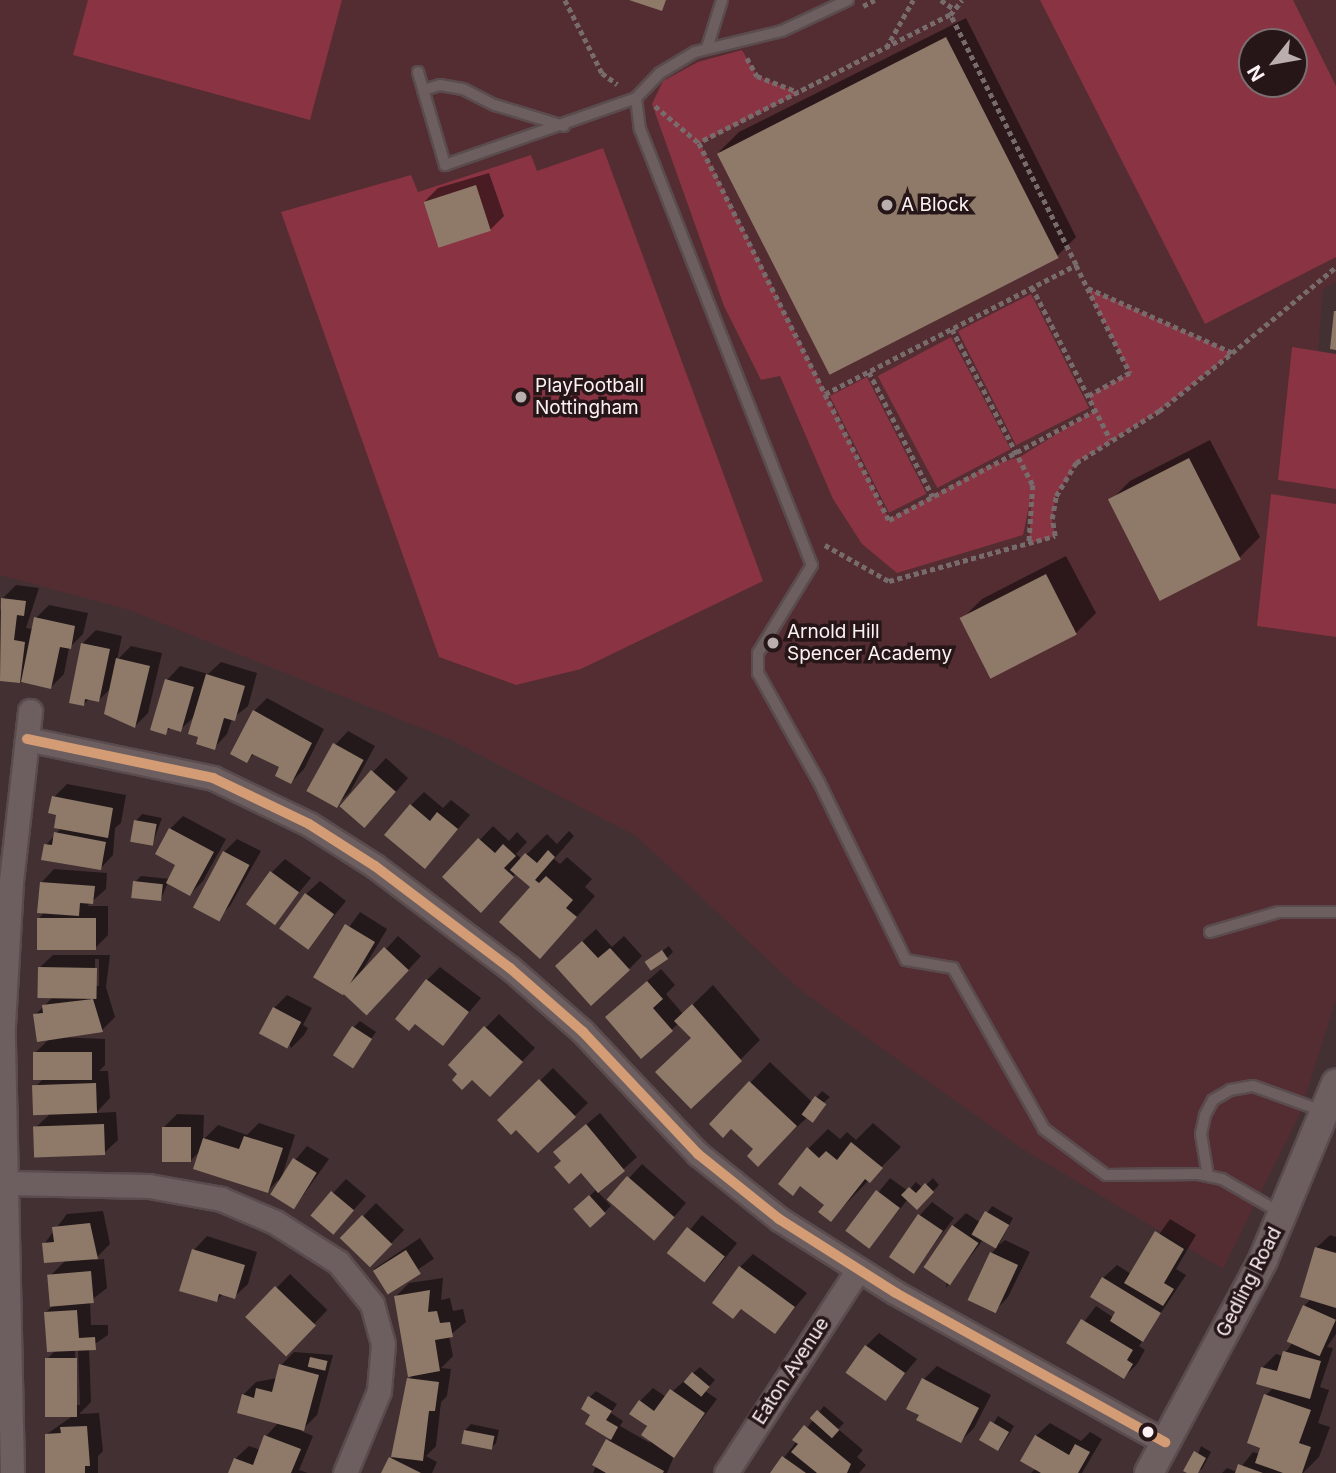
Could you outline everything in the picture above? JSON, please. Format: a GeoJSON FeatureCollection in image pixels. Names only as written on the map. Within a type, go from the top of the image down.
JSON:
{"type":"FeatureCollection","features":[{"type":"Feature","properties":{"kind":"street"},"geometry":{"type":"LineString","coordinates":[[12,1473],[5,1398],[9,1183],[2,1025],[11,881],[30,711]]}},
{"type":"Feature","properties":{"kind":"street"},"geometry":{"type":"LineString","coordinates":[[27,739],[213,778],[309,824],[374,866],[510,968],[575,1025],[698,1154],[779,1219],[858,1270],[1165,1442]]}},
{"type":"Feature","properties":{"kind":"street","name":"Gedling Road"},"geometry":{"type":"LineString","coordinates":[[1149,1473],[1263,1260],[1336,1084]]}},
{"type":"Feature","properties":{"kind":"street"},"geometry":{"type":"LineString","coordinates":[[9,1183],[149,1186],[221,1199],[275,1222],[338,1262],[372,1304],[383,1344],[379,1391],[345,1473]]}},
{"type":"Feature","properties":{"kind":"street","name":"Eaton Avenue"},"geometry":{"type":"LineString","coordinates":[[726,1473],[858,1270]]}},
{"type":"Feature","properties":{"kind":"lane"},"geometry":{"type":"LineString","coordinates":[[707,48],[722,0]]}},
{"type":"Feature","properties":{"kind":"lane"},"geometry":{"type":"LineString","coordinates":[[418,72],[445,165],[564,126],[636,98],[660,73],[707,48],[782,31],[848,0]]}},
{"type":"Feature","properties":{"kind":"lane"},"geometry":{"type":"LineString","coordinates":[[423,90],[440,85],[463,89],[495,105],[564,126]]}},
{"type":"Feature","properties":{"kind":"lane"},"geometry":{"type":"LineString","coordinates":[[636,98],[640,129],[812,565],[758,653],[758,673],[819,782],[905,960],[953,968],[1044,1129],[1084,1161],[1106,1175],[1208,1176],[1222,1179],[1283,1214]]}},
{"type":"Feature","properties":{"kind":"lane"},"geometry":{"type":"LineString","coordinates":[[1210,932],[1279,912],[1336,912]]}},
{"type":"Feature","properties":{"kind":"lane"},"geometry":{"type":"LineString","coordinates":[[1208,1176],[1201,1134],[1205,1115],[1213,1100],[1230,1090],[1253,1086],[1326,1112]]}},
{"type":"Feature","properties":{"kind":"path"},"geometry":{"type":"LineString","coordinates":[[565,0],[602,73],[636,98],[652,104],[699,143],[889,520],[1096,410]]}},
{"type":"Feature","properties":{"kind":"path"},"geometry":{"type":"LineString","coordinates":[[886,49],[913,0]]}},
{"type":"Feature","properties":{"kind":"path"},"geometry":{"type":"LineString","coordinates":[[941,0],[954,9]]}},
{"type":"Feature","properties":{"kind":"path"},"geometry":{"type":"LineString","coordinates":[[699,143],[950,15],[962,0]]}},
{"type":"Feature","properties":{"kind":"path"},"geometry":{"type":"LineString","coordinates":[[950,15],[1130,373],[1089,396]]}},
{"type":"Feature","properties":{"kind":"path"},"geometry":{"type":"LineString","coordinates":[[742,50],[757,76],[799,93]]}},
{"type":"Feature","properties":{"kind":"path"},"geometry":{"type":"LineString","coordinates":[[654,114],[652,104],[658,93]]}},
{"type":"Feature","properties":{"kind":"path"},"geometry":{"type":"LineString","coordinates":[[825,394],[1076,265]]}},
{"type":"Feature","properties":{"kind":"path"},"geometry":{"type":"LineString","coordinates":[[823,542],[832,552],[889,581],[1055,536],[1052,519],[1056,496],[1076,463],[1159,411],[1336,267]]}},
{"type":"Feature","properties":{"kind":"path"},"geometry":{"type":"LineString","coordinates":[[1032,287],[1111,439]]}},
{"type":"Feature","properties":{"kind":"path"},"geometry":{"type":"LineString","coordinates":[[1087,288],[1232,353]]}},
{"type":"Feature","properties":{"kind":"path"},"geometry":{"type":"LineString","coordinates":[[952,329],[1033,485],[1029,544]]}},
{"type":"Feature","properties":{"kind":"path"},"geometry":{"type":"LineString","coordinates":[[869,372],[933,497]]}},
{"type":"Feature","properties":{"kind":"shaded area","name":"Arnold Hill Spencer Academy"},"geometry":{"type":"Polygon","coordinates":[[[0,0],[1336,0],[1336,282],[1323,289],[1318,353],[1336,356],[1336,1000],[1299,1116],[1223,1269],[1021,1148],[799,989],[636,836],[451,740],[129,610],[0,575],[0,0]]]}},
{"type":"Feature","properties":{"kind":"shaded area"},"geometry":{"type":"Polygon","coordinates":[[[88,0],[342,0],[310,120],[73,55],[88,0]]]}},
{"type":"Feature","properties":{"kind":"shaded area"},"geometry":{"type":"Polygon","coordinates":[[[1040,0],[1293,0],[1307,28],[1238,28],[1238,98],[1308,98],[1308,30],[1336,86],[1336,257],[1205,324],[1040,0]]]}},
{"type":"Feature","properties":{"kind":"shaded area"},"geometry":{"type":"Polygon","coordinates":[[[742,50],[757,76],[799,93],[700,143],[889,519],[988,466],[1020,457],[1095,410],[1089,396],[1130,373],[1087,288],[1232,353],[1159,411],[1076,463],[1056,496],[1052,519],[1055,536],[1029,544],[1032,492],[1023,535],[897,573],[862,544],[833,499],[780,376],[761,380],[724,306],[652,104],[663,81],[698,62],[742,50]]]}},
{"type":"Feature","properties":{"kind":"shaded area","name":"PlayFootball Nottingham"},"geometry":{"type":"Polygon","coordinates":[[[603,148],[763,581],[581,669],[516,685],[439,657],[281,212],[411,175],[418,192],[531,155],[537,171],[603,148]]]}},
{"type":"Feature","properties":{"kind":"shaded area"},"geometry":{"type":"Polygon","coordinates":[[[1031,294],[1089,408],[1016,445],[958,331],[1031,294]]]}},
{"type":"Feature","properties":{"kind":"shaded area"},"geometry":{"type":"Polygon","coordinates":[[[951,337],[1011,449],[937,488],[878,376],[951,337]]]}},
{"type":"Feature","properties":{"kind":"shaded area"},"geometry":{"type":"Polygon","coordinates":[[[1292,347],[1336,354],[1336,489],[1278,480],[1292,347]]]}},
{"type":"Feature","properties":{"kind":"shaded area"},"geometry":{"type":"Polygon","coordinates":[[[867,377],[926,494],[889,513],[830,396],[867,377]]]}},
{"type":"Feature","properties":{"kind":"shaded area"},"geometry":{"type":"Polygon","coordinates":[[[1271,494],[1336,504],[1336,637],[1257,626],[1271,494]]]}},
{"type":"Feature","properties":{"kind":"building"},"geometry":{"type":"Polygon","coordinates":[[[629,0],[666,0],[662,11],[629,0]]]}},
{"type":"Feature","properties":{"kind":"building","name":"A Block"},"geometry":{"type":"Polygon","coordinates":[[[946,37],[1059,258],[830,375],[717,154],[946,37]]]}},
{"type":"Feature","properties":{"kind":"building"},"geometry":{"type":"Polygon","coordinates":[[[476,185],[491,231],[439,248],[424,202],[476,185]]]}},
{"type":"Feature","properties":{"kind":"building"},"geometry":{"type":"Polygon","coordinates":[[[1336,311],[1336,350],[1330,349],[1336,311]]]}},
{"type":"Feature","properties":{"kind":"building"},"geometry":{"type":"Polygon","coordinates":[[[1189,458],[1241,560],[1160,601],[1108,499],[1189,458]]]}},
{"type":"Feature","properties":{"kind":"building"},"geometry":{"type":"Polygon","coordinates":[[[1046,574],[1077,635],[990,679],[960,618],[1046,574]]]}},
{"type":"Feature","properties":{"kind":"building"},"geometry":{"type":"Polygon","coordinates":[[[1,598],[26,601],[24,616],[17,615],[14,640],[25,642],[20,683],[0,681],[1,598]]]}},
{"type":"Feature","properties":{"kind":"building"},"geometry":{"type":"Polygon","coordinates":[[[34,617],[75,626],[71,649],[60,647],[51,689],[21,682],[34,617]]]}},
{"type":"Feature","properties":{"kind":"building"},"geometry":{"type":"Polygon","coordinates":[[[81,643],[110,649],[99,702],[85,699],[84,706],[69,703],[81,643]]]}},
{"type":"Feature","properties":{"kind":"building"},"geometry":{"type":"Polygon","coordinates":[[[116,658],[150,666],[135,728],[104,714],[116,658]]]}},
{"type":"Feature","properties":{"kind":"building"},"geometry":{"type":"Polygon","coordinates":[[[206,674],[245,686],[235,721],[224,718],[215,750],[196,744],[198,737],[188,734],[206,674]]]}},
{"type":"Feature","properties":{"kind":"building"},"geometry":{"type":"Polygon","coordinates":[[[165,679],[194,687],[181,732],[168,728],[166,735],[150,730],[165,679]]]}},
{"type":"Feature","properties":{"kind":"building"},"geometry":{"type":"Polygon","coordinates":[[[253,710],[312,743],[291,784],[275,776],[279,767],[252,754],[247,763],[230,754],[253,710]]]}},
{"type":"Feature","properties":{"kind":"building"},"geometry":{"type":"Polygon","coordinates":[[[333,743],[364,760],[337,808],[306,791],[333,743]]]}},
{"type":"Feature","properties":{"kind":"building"},"geometry":{"type":"Polygon","coordinates":[[[371,770],[396,792],[364,828],[340,806],[371,770]]]}},
{"type":"Feature","properties":{"kind":"building"},"geometry":{"type":"Polygon","coordinates":[[[52,796],[113,808],[108,838],[54,828],[56,815],[48,813],[52,796]]]}},
{"type":"Feature","properties":{"kind":"building"},"geometry":{"type":"Polygon","coordinates":[[[410,804],[430,821],[437,812],[458,829],[425,869],[384,835],[410,804]]]}},
{"type":"Feature","properties":{"kind":"building"},"geometry":{"type":"Polygon","coordinates":[[[134,820],[157,824],[153,846],[130,842],[134,820]]]}},
{"type":"Feature","properties":{"kind":"building"},"geometry":{"type":"Polygon","coordinates":[[[169,828],[214,852],[190,896],[166,883],[175,865],[155,854],[169,828]]]}},
{"type":"Feature","properties":{"kind":"building"},"geometry":{"type":"Polygon","coordinates":[[[54,832],[106,842],[101,870],[41,860],[44,844],[52,845],[54,832]]]}},
{"type":"Feature","properties":{"kind":"building"},"geometry":{"type":"Polygon","coordinates":[[[478,838],[495,853],[503,844],[516,856],[504,868],[514,877],[481,913],[442,877],[478,838]]]}},
{"type":"Feature","properties":{"kind":"building"},"geometry":{"type":"Polygon","coordinates":[[[548,850],[555,857],[535,880],[539,883],[546,876],[573,900],[566,908],[577,917],[540,959],[499,922],[530,887],[510,870],[525,853],[537,863],[548,850]]]}},
{"type":"Feature","properties":{"kind":"building"},"geometry":{"type":"Polygon","coordinates":[[[223,851],[249,865],[219,922],[193,908],[223,851]]]}},
{"type":"Feature","properties":{"kind":"building"},"geometry":{"type":"Polygon","coordinates":[[[270,871],[299,892],[275,925],[246,904],[270,871]]]}},
{"type":"Feature","properties":{"kind":"building"},"geometry":{"type":"Polygon","coordinates":[[[133,881],[163,884],[161,901],[131,898],[133,881]]]}},
{"type":"Feature","properties":{"kind":"building"},"geometry":{"type":"Polygon","coordinates":[[[40,882],[95,886],[93,904],[80,903],[79,916],[37,913],[40,882]]]}},
{"type":"Feature","properties":{"kind":"building"},"geometry":{"type":"Polygon","coordinates":[[[305,893],[334,914],[308,950],[279,929],[305,893]]]}},
{"type":"Feature","properties":{"kind":"building"},"geometry":{"type":"Polygon","coordinates":[[[37,918],[96,918],[96,950],[37,950],[37,918]]]}},
{"type":"Feature","properties":{"kind":"building"},"geometry":{"type":"Polygon","coordinates":[[[345,924],[375,942],[343,995],[313,977],[345,924]]]}},
{"type":"Feature","properties":{"kind":"building"},"geometry":{"type":"Polygon","coordinates":[[[582,941],[598,958],[610,948],[630,970],[591,1006],[555,966],[582,941]]]}},
{"type":"Feature","properties":{"kind":"building"},"geometry":{"type":"Polygon","coordinates":[[[384,947],[409,970],[367,1016],[342,992],[384,947]]]}},
{"type":"Feature","properties":{"kind":"building"},"geometry":{"type":"Polygon","coordinates":[[[662,950],[668,959],[651,971],[645,962],[662,950]]]}},
{"type":"Feature","properties":{"kind":"building"},"geometry":{"type":"Polygon","coordinates":[[[38,967],[97,968],[96,999],[37,998],[38,967]]]}},
{"type":"Feature","properties":{"kind":"building"},"geometry":{"type":"Polygon","coordinates":[[[426,979],[469,1012],[443,1046],[415,1024],[409,1031],[395,1019],[426,979]]]}},
{"type":"Feature","properties":{"kind":"building"},"geometry":{"type":"Polygon","coordinates":[[[647,981],[663,999],[653,1008],[673,1031],[641,1059],[605,1017],[647,981]]]}},
{"type":"Feature","properties":{"kind":"building"},"geometry":{"type":"Polygon","coordinates":[[[93,999],[103,1032],[37,1042],[33,1014],[43,1013],[42,1005],[93,999]]]}},
{"type":"Feature","properties":{"kind":"building"},"geometry":{"type":"Polygon","coordinates":[[[692,1004],[742,1061],[691,1109],[655,1072],[691,1038],[674,1021],[692,1004]]]}},
{"type":"Feature","properties":{"kind":"building"},"geometry":{"type":"Polygon","coordinates":[[[273,1007],[301,1022],[287,1049],[259,1033],[273,1007]]]}},
{"type":"Feature","properties":{"kind":"building"},"geometry":{"type":"Polygon","coordinates":[[[352,1026],[372,1039],[353,1068],[333,1055],[352,1026]]]}},
{"type":"Feature","properties":{"kind":"building"},"geometry":{"type":"Polygon","coordinates":[[[484,1026],[523,1062],[490,1097],[472,1080],[462,1090],[452,1080],[457,1074],[448,1065],[484,1026]]]}},
{"type":"Feature","properties":{"kind":"building"},"geometry":{"type":"Polygon","coordinates":[[[33,1052],[92,1052],[92,1080],[33,1080],[33,1052]]]}},
{"type":"Feature","properties":{"kind":"building"},"geometry":{"type":"Polygon","coordinates":[[[539,1079],[576,1117],[538,1153],[516,1130],[511,1135],[497,1120],[539,1079]]]}},
{"type":"Feature","properties":{"kind":"building"},"geometry":{"type":"Polygon","coordinates":[[[749,1081],[797,1126],[758,1167],[747,1156],[753,1149],[731,1129],[723,1138],[709,1124],[749,1081]]]}},
{"type":"Feature","properties":{"kind":"building"},"geometry":{"type":"Polygon","coordinates":[[[96,1083],[97,1113],[33,1115],[32,1085],[96,1083]]]}},
{"type":"Feature","properties":{"kind":"building"},"geometry":{"type":"Polygon","coordinates":[[[815,1096],[826,1104],[813,1123],[801,1115],[815,1096]]]}},
{"type":"Feature","properties":{"kind":"building"},"geometry":{"type":"Polygon","coordinates":[[[104,1124],[105,1155],[34,1157],[33,1126],[104,1124]]]}},
{"type":"Feature","properties":{"kind":"building"},"geometry":{"type":"Polygon","coordinates":[[[586,1124],[625,1171],[598,1193],[581,1173],[569,1184],[554,1167],[561,1161],[553,1152],[586,1124]]]}},
{"type":"Feature","properties":{"kind":"building"},"geometry":{"type":"Polygon","coordinates":[[[162,1127],[191,1127],[191,1162],[162,1162],[162,1127]]]}},
{"type":"Feature","properties":{"kind":"building"},"geometry":{"type":"Polygon","coordinates":[[[244,1136],[283,1148],[268,1193],[193,1169],[203,1138],[239,1149],[244,1136]]]}},
{"type":"Feature","properties":{"kind":"building"},"geometry":{"type":"Polygon","coordinates":[[[851,1142],[883,1168],[870,1183],[865,1179],[831,1222],[818,1212],[824,1205],[800,1186],[793,1196],[778,1184],[807,1147],[819,1158],[826,1151],[837,1160],[851,1142]]]}},
{"type":"Feature","properties":{"kind":"building"},"geometry":{"type":"Polygon","coordinates":[[[293,1158],[317,1173],[294,1209],[270,1194],[293,1158]]]}},
{"type":"Feature","properties":{"kind":"building"},"geometry":{"type":"Polygon","coordinates":[[[627,1176],[675,1217],[654,1241],[607,1199],[627,1176]]]}},
{"type":"Feature","properties":{"kind":"building"},"geometry":{"type":"Polygon","coordinates":[[[925,1183],[934,1192],[917,1210],[901,1195],[909,1187],[916,1193],[925,1183]]]}},
{"type":"Feature","properties":{"kind":"building"},"geometry":{"type":"Polygon","coordinates":[[[876,1190],[900,1208],[869,1249],[845,1231],[876,1190]]]}},
{"type":"Feature","properties":{"kind":"building"},"geometry":{"type":"Polygon","coordinates":[[[331,1191],[354,1210],[333,1235],[310,1216],[331,1191]]]}},
{"type":"Feature","properties":{"kind":"building"},"geometry":{"type":"Polygon","coordinates":[[[589,1195],[606,1214],[590,1228],[573,1209],[589,1195]]]}},
{"type":"Feature","properties":{"kind":"building"},"geometry":{"type":"Polygon","coordinates":[[[985,1211],[1009,1225],[996,1248],[972,1234],[985,1211]]]}},
{"type":"Feature","properties":{"kind":"building"},"geometry":{"type":"Polygon","coordinates":[[[918,1214],[943,1231],[914,1274],[889,1257],[918,1214]]]}},
{"type":"Feature","properties":{"kind":"building"},"geometry":{"type":"Polygon","coordinates":[[[362,1215],[392,1244],[370,1267],[340,1238],[362,1215]]]}},
{"type":"Feature","properties":{"kind":"building"},"geometry":{"type":"Polygon","coordinates":[[[90,1223],[98,1259],[44,1263],[42,1243],[54,1242],[52,1227],[90,1223]]]}},
{"type":"Feature","properties":{"kind":"building"},"geometry":{"type":"Polygon","coordinates":[[[952,1225],[979,1243],[950,1285],[923,1267],[952,1225]]]}},
{"type":"Feature","properties":{"kind":"building"},"geometry":{"type":"Polygon","coordinates":[[[687,1227],[725,1257],[705,1283],[667,1253],[687,1227]]]}},
{"type":"Feature","properties":{"kind":"building"},"geometry":{"type":"Polygon","coordinates":[[[1155,1231],[1184,1249],[1164,1283],[1174,1289],[1163,1306],[1124,1283],[1155,1231]]]}},
{"type":"Feature","properties":{"kind":"building"},"geometry":{"type":"Polygon","coordinates":[[[1315,1247],[1336,1253],[1336,1308],[1300,1297],[1315,1247]]]}},
{"type":"Feature","properties":{"kind":"building"},"geometry":{"type":"Polygon","coordinates":[[[192,1249],[245,1265],[235,1299],[219,1294],[217,1302],[179,1291],[192,1249]]]}},
{"type":"Feature","properties":{"kind":"building"},"geometry":{"type":"Polygon","coordinates":[[[406,1250],[421,1274],[388,1294],[373,1271],[406,1250]]]}},
{"type":"Feature","properties":{"kind":"building"},"geometry":{"type":"Polygon","coordinates":[[[990,1252],[1018,1265],[996,1313],[968,1300],[990,1252]]]}},
{"type":"Feature","properties":{"kind":"building"},"geometry":{"type":"Polygon","coordinates":[[[739,1266],[795,1307],[775,1334],[741,1309],[733,1319],[712,1303],[739,1266]]]}},
{"type":"Feature","properties":{"kind":"building"},"geometry":{"type":"Polygon","coordinates":[[[91,1271],[94,1303],[50,1307],[47,1275],[91,1271]]]}},
{"type":"Feature","properties":{"kind":"building"},"geometry":{"type":"Polygon","coordinates":[[[1102,1277],[1161,1313],[1143,1342],[1110,1321],[1115,1312],[1090,1297],[1102,1277]]]}},
{"type":"Feature","properties":{"kind":"building"},"geometry":{"type":"Polygon","coordinates":[[[275,1286],[316,1326],[286,1357],[245,1317],[275,1286]]]}},
{"type":"Feature","properties":{"kind":"building"},"geometry":{"type":"Polygon","coordinates":[[[430,1290],[428,1312],[437,1311],[440,1323],[450,1322],[453,1337],[435,1340],[440,1371],[408,1377],[394,1296],[430,1290]]]}},
{"type":"Feature","properties":{"kind":"building"},"geometry":{"type":"Polygon","coordinates":[[[1303,1305],[1336,1320],[1320,1356],[1287,1342],[1303,1305]]]}},
{"type":"Feature","properties":{"kind":"building"},"geometry":{"type":"Polygon","coordinates":[[[77,1310],[79,1338],[95,1337],[96,1350],[47,1352],[44,1312],[77,1310]]]}},
{"type":"Feature","properties":{"kind":"building"},"geometry":{"type":"Polygon","coordinates":[[[1081,1319],[1133,1350],[1127,1360],[1133,1364],[1124,1379],[1066,1343],[1081,1319]]]}},
{"type":"Feature","properties":{"kind":"building"},"geometry":{"type":"Polygon","coordinates":[[[865,1345],[905,1373],[886,1401],[845,1373],[865,1345]]]}},
{"type":"Feature","properties":{"kind":"building"},"geometry":{"type":"Polygon","coordinates":[[[1283,1351],[1321,1361],[1310,1399],[1256,1384],[1261,1367],[1277,1371],[1283,1351]]]}},
{"type":"Feature","properties":{"kind":"building"},"geometry":{"type":"Polygon","coordinates":[[[310,1357],[328,1361],[325,1371],[308,1367],[310,1357]]]}},
{"type":"Feature","properties":{"kind":"building"},"geometry":{"type":"Polygon","coordinates":[[[45,1358],[77,1358],[77,1417],[45,1417],[45,1358]]]}},
{"type":"Feature","properties":{"kind":"building"},"geometry":{"type":"Polygon","coordinates":[[[279,1364],[319,1375],[304,1431],[237,1413],[242,1394],[254,1398],[256,1388],[272,1392],[279,1364]]]}},
{"type":"Feature","properties":{"kind":"building"},"geometry":{"type":"Polygon","coordinates":[[[692,1372],[710,1387],[701,1397],[684,1382],[692,1372]]]}},
{"type":"Feature","properties":{"kind":"building"},"geometry":{"type":"Polygon","coordinates":[[[407,1378],[439,1382],[435,1411],[429,1411],[423,1461],[391,1457],[407,1378]]]}},
{"type":"Feature","properties":{"kind":"building"},"geometry":{"type":"Polygon","coordinates":[[[922,1378],[979,1408],[961,1443],[916,1420],[919,1415],[906,1409],[922,1378]]]}},
{"type":"Feature","properties":{"kind":"building"},"geometry":{"type":"Polygon","coordinates":[[[670,1389],[705,1413],[674,1458],[641,1435],[647,1426],[629,1414],[639,1400],[654,1411],[670,1389]]]}},
{"type":"Feature","properties":{"kind":"building"},"geometry":{"type":"Polygon","coordinates":[[[1264,1394],[1311,1410],[1299,1443],[1311,1447],[1302,1473],[1283,1473],[1255,1463],[1260,1448],[1247,1443],[1264,1394]]]}},
{"type":"Feature","properties":{"kind":"building"},"geometry":{"type":"Polygon","coordinates":[[[588,1396],[612,1411],[606,1420],[618,1427],[611,1440],[585,1424],[590,1415],[581,1409],[588,1396]]]}},
{"type":"Feature","properties":{"kind":"building"},"geometry":{"type":"Polygon","coordinates":[[[817,1410],[839,1430],[832,1438],[810,1418],[817,1410]]]}},
{"type":"Feature","properties":{"kind":"building"},"geometry":{"type":"Polygon","coordinates":[[[990,1421],[1009,1432],[998,1451],[979,1440],[990,1421]]]}},
{"type":"Feature","properties":{"kind":"building"},"geometry":{"type":"Polygon","coordinates":[[[804,1425],[851,1464],[847,1473],[817,1473],[791,1452],[798,1444],[792,1440],[804,1425]]]}},
{"type":"Feature","properties":{"kind":"building"},"geometry":{"type":"Polygon","coordinates":[[[87,1426],[90,1466],[85,1466],[85,1473],[45,1473],[45,1434],[61,1433],[60,1427],[87,1426]]]}},
{"type":"Feature","properties":{"kind":"building"},"geometry":{"type":"Polygon","coordinates":[[[464,1430],[494,1436],[492,1450],[461,1444],[464,1430]]]}},
{"type":"Feature","properties":{"kind":"building"},"geometry":{"type":"Polygon","coordinates":[[[264,1435],[301,1449],[291,1473],[228,1473],[234,1458],[253,1465],[264,1435]]]}},
{"type":"Feature","properties":{"kind":"building"},"geometry":{"type":"Polygon","coordinates":[[[1035,1435],[1069,1455],[1075,1444],[1090,1452],[1078,1473],[1041,1473],[1020,1461],[1035,1435]]]}},
{"type":"Feature","properties":{"kind":"building"},"geometry":{"type":"Polygon","coordinates":[[[606,1439],[664,1471],[663,1473],[606,1473],[592,1465],[606,1439]]]}},
{"type":"Feature","properties":{"kind":"building"},"geometry":{"type":"Polygon","coordinates":[[[1194,1451],[1206,1458],[1198,1473],[1187,1473],[1183,1471],[1194,1451]]]}},
{"type":"Feature","properties":{"kind":"building"},"geometry":{"type":"Polygon","coordinates":[[[782,1456],[806,1473],[770,1473],[782,1456]]]}},
{"type":"Feature","properties":{"kind":"building"},"geometry":{"type":"Polygon","coordinates":[[[389,1457],[421,1473],[381,1473],[389,1457]]]}},
{"type":"Feature","properties":{"kind":"building"},"geometry":{"type":"Polygon","coordinates":[[[1238,1464],[1263,1473],[1235,1473],[1238,1464]]]}},
{"type":"Feature","properties":{"kind":"transit line"},"geometry":{"type":"LineString","coordinates":[[27,739],[213,778],[309,824],[375,866],[510,968],[583,1032],[698,1154],[779,1219],[896,1293],[1165,1442]]}},
{"type":"Feature","properties":{"kind":"place","name":"A Block"},"geometry":{"type":"Point","coordinates":[887,205]}},
{"type":"Feature","properties":{"kind":"place","name":"PlayFootball Nottingham"},"geometry":{"type":"Point","coordinates":[521,397]}},
{"type":"Feature","properties":{"kind":"place","name":"Arnold Hill Spencer Academy"},"geometry":{"type":"Point","coordinates":[773,643]}}]}
